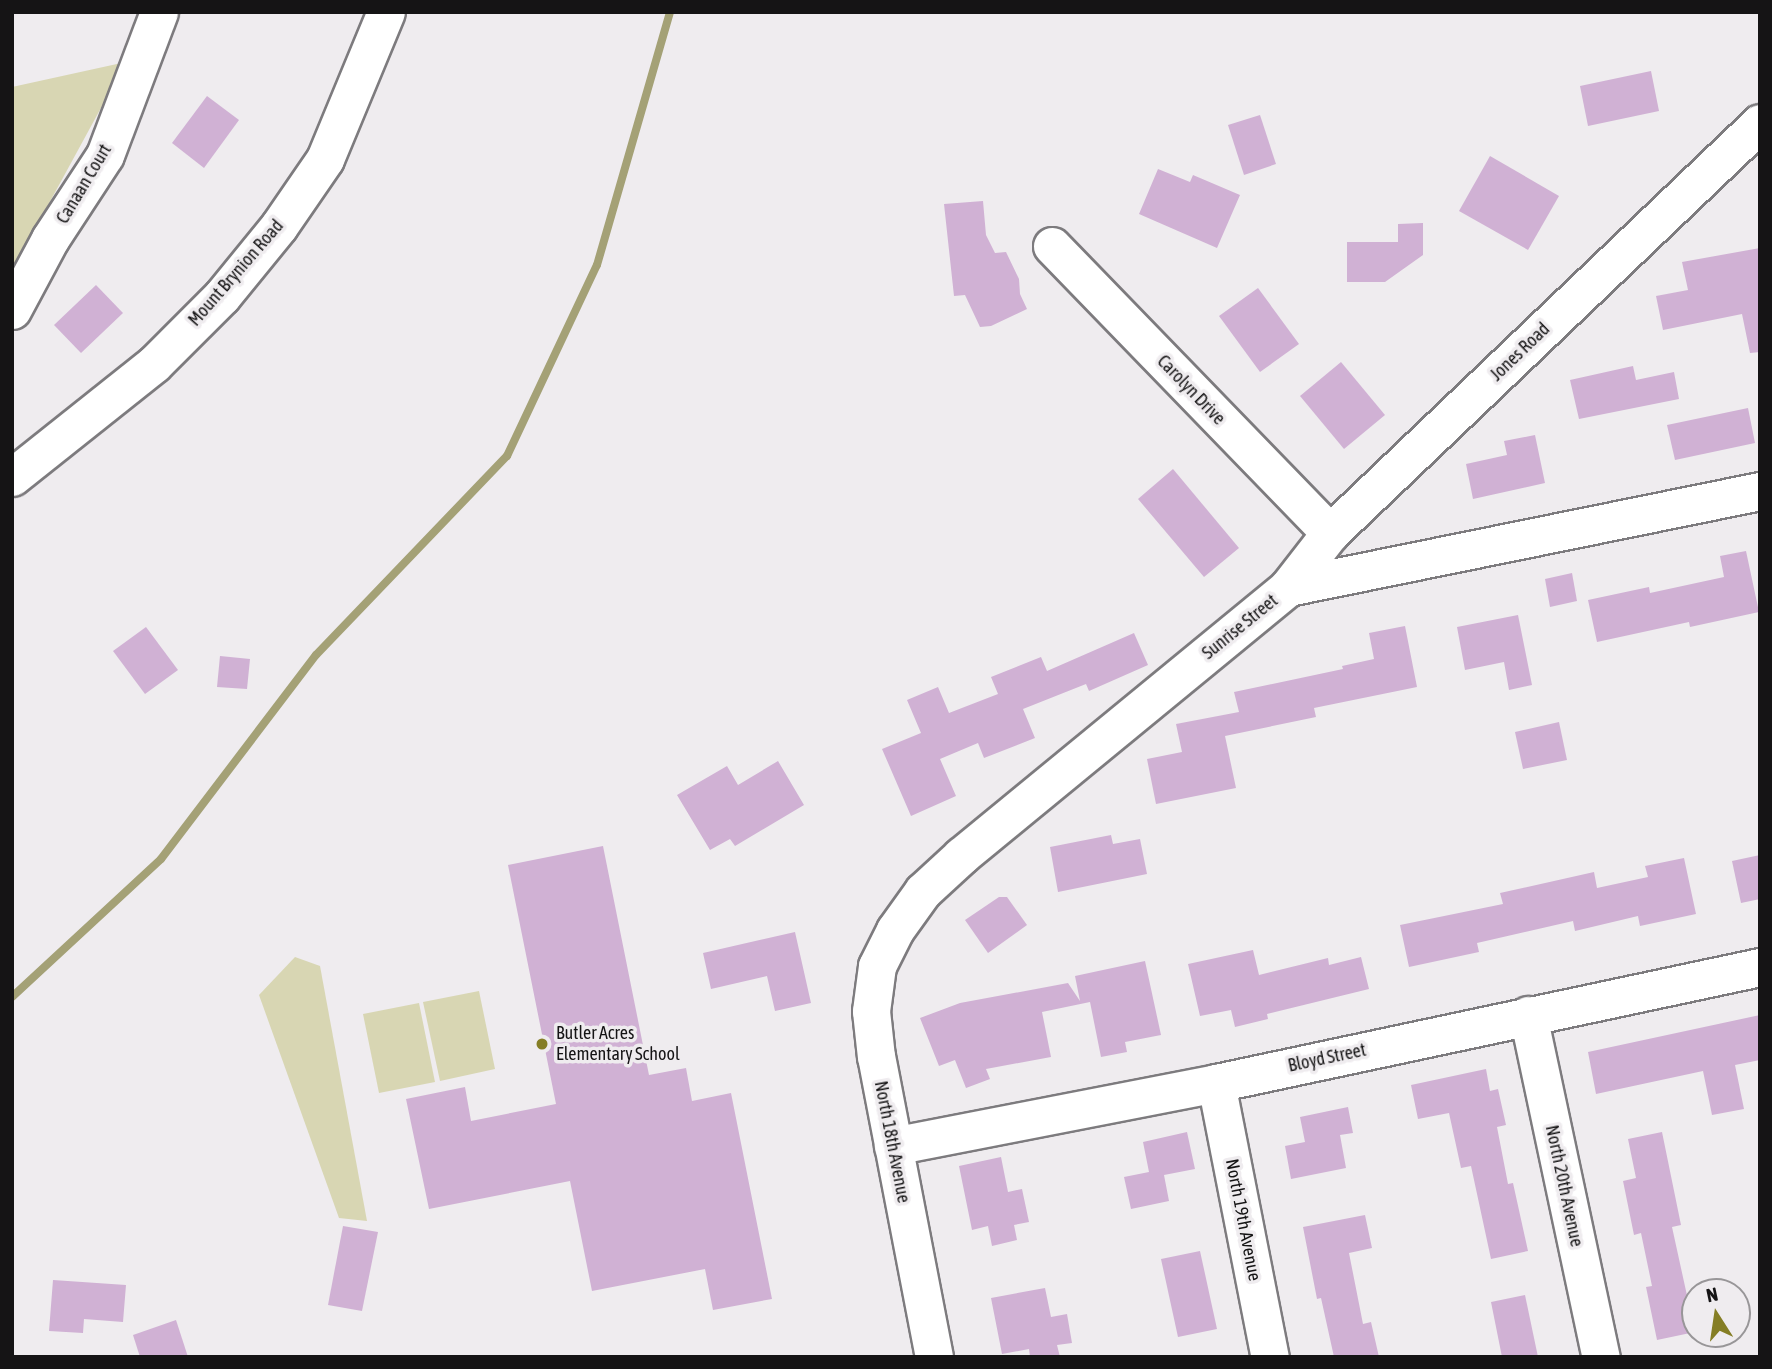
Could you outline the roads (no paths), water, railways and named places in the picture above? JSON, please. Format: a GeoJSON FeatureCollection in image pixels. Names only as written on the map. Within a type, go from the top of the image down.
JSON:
{"type":"FeatureCollection","features":[{"type":"Feature","properties":{"kind":"street","name":"Canaan Court"},"geometry":{"type":"LineString","coordinates":[[12,310],[50,239],[105,155],[159,12]]}},
{"type":"Feature","properties":{"kind":"street","name":"Mount Brynion Road"},"geometry":{"type":"LineString","coordinates":[[12,477],[154,364],[222,296],[279,226],[325,159],[386,12]]}},
{"type":"Feature","properties":{"kind":"street","name":"Jones Road"},"geometry":{"type":"LineString","coordinates":[[1288,587],[1330,533],[1760,123]]}},
{"type":"Feature","properties":{"kind":"street","name":"Carolyn Drive"},"geometry":{"type":"LineString","coordinates":[[1052,246],[1330,533]]}},
{"type":"Feature","properties":{"kind":"street","name":"Sunrise Street"},"geometry":{"type":"LineString","coordinates":[[895,930],[923,891],[961,856],[1288,587],[1760,491]]}},
{"type":"Feature","properties":{"kind":"street","name":"North 18th Avenue"},"geometry":{"type":"LineString","coordinates":[[895,930],[877,966],[871,1011],[876,1056],[934,1357]]}},
{"type":"Feature","properties":{"kind":"street","name":"Bloyd Street"},"geometry":{"type":"LineString","coordinates":[[893,1146],[1216,1083],[1760,967]]}},
{"type":"Feature","properties":{"kind":"street","name":"North 20th Avenue"},"geometry":{"type":"LineString","coordinates":[[1528,1015],[1601,1357]]}},
{"type":"Feature","properties":{"kind":"street","name":"North 19th Avenue"},"geometry":{"type":"LineString","coordinates":[[1216,1083],[1270,1357]]}},
{"type":"Feature","properties":{"kind":"waterway"},"geometry":{"type":"LineString","coordinates":[[12,997],[161,859],[316,655],[507,456],[597,265],[670,12]]}},
{"type":"Feature","properties":{"kind":"place","name":"Butler Acres Elementary School"},"geometry":{"type":"Point","coordinates":[542,1044]}}]}
